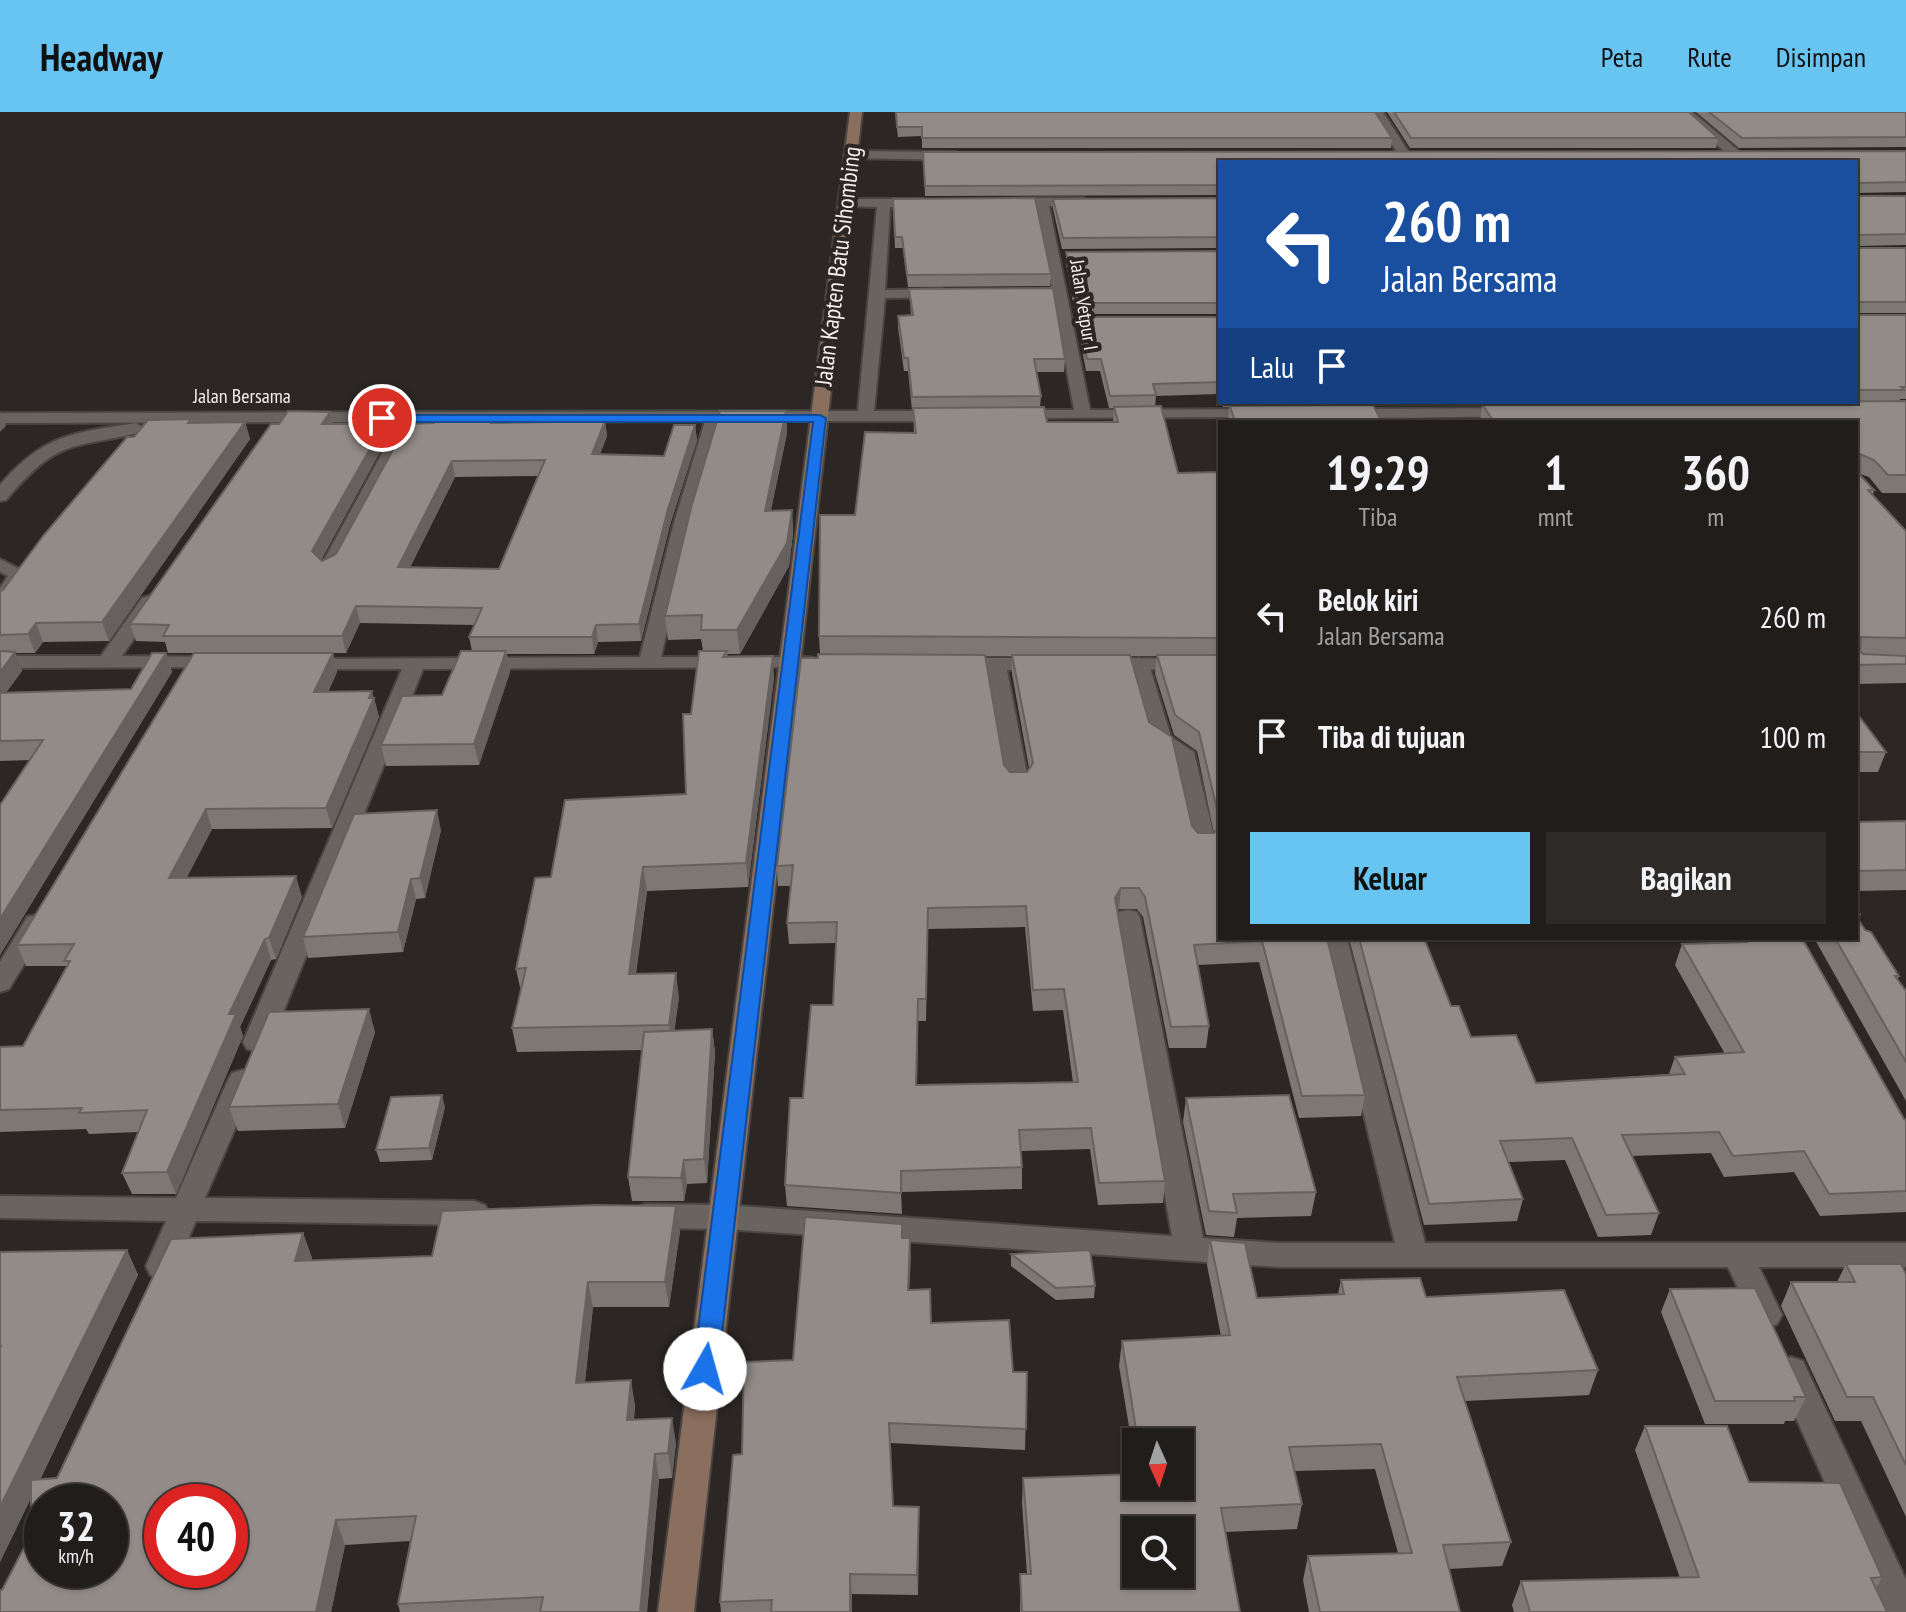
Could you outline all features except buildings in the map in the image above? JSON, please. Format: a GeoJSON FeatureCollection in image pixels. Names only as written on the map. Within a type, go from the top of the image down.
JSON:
{"type":"FeatureCollection","features":[{"type":"Feature","properties":{"kind":"street","name":"Jalan Kapten Batu Sihombing"},"geometry":{"type":"LineString","coordinates":[[676,1612],[856,112]]}},
{"type":"Feature","properties":{"kind":"street"},"geometry":{"type":"LineString","coordinates":[[1377,112],[1404,154]]}},
{"type":"Feature","properties":{"kind":"street"},"geometry":{"type":"LineString","coordinates":[[1685,112],[1734,153]]}},
{"type":"Feature","properties":{"kind":"street"},"geometry":{"type":"LineString","coordinates":[[1718,153],[1748,153]]}},
{"type":"Feature","properties":{"kind":"street"},"geometry":{"type":"LineString","coordinates":[[1388,154],[1420,154]]}},
{"type":"Feature","properties":{"kind":"street"},"geometry":{"type":"LineString","coordinates":[[851,155],[970,156]]}},
{"type":"Feature","properties":{"kind":"street","name":"Jalan Vetpur I"},"geometry":{"type":"LineString","coordinates":[[1042,202],[1064,256],[1053,293],[1072,321],[1083,414]]}},
{"type":"Feature","properties":{"kind":"street"},"geometry":{"type":"LineString","coordinates":[[994,203],[1101,202]]}},
{"type":"Feature","properties":{"kind":"street"},"geometry":{"type":"LineString","coordinates":[[845,203],[931,203]]}},
{"type":"Feature","properties":{"kind":"street"},"geometry":{"type":"LineString","coordinates":[[865,418],[884,203]]}},
{"type":"Feature","properties":{"kind":"street"},"geometry":{"type":"LineString","coordinates":[[878,294],[954,293]]}},
{"type":"Feature","properties":{"kind":"street"},"geometry":{"type":"LineString","coordinates":[[1321,414],[1529,413]]}},
{"type":"Feature","properties":{"kind":"street"},"geometry":{"type":"LineString","coordinates":[[991,416],[1273,414]]}},
{"type":"Feature","properties":{"kind":"street","name":"Jalan Bersama"},"geometry":{"type":"LineString","coordinates":[[0,418],[272,425],[409,419],[960,416]]}},
{"type":"Feature","properties":{"kind":"street"},"geometry":{"type":"LineString","coordinates":[[328,569],[409,419]]}},
{"type":"Feature","properties":{"kind":"street"},"geometry":{"type":"LineString","coordinates":[[649,663],[682,526],[714,419]]}},
{"type":"Feature","properties":{"kind":"street"},"geometry":{"type":"LineString","coordinates":[[121,451],[145,422]]}},
{"type":"Feature","properties":{"kind":"street"},"geometry":{"type":"LineString","coordinates":[[0,496],[38,456],[50,448],[145,422]]}},
{"type":"Feature","properties":{"kind":"street"},"geometry":{"type":"LineString","coordinates":[[0,565],[24,568],[0,603]]}},
{"type":"Feature","properties":{"kind":"street"},"geometry":{"type":"LineString","coordinates":[[107,663],[161,586]]}},
{"type":"Feature","properties":{"kind":"street"},"geometry":{"type":"LineString","coordinates":[[0,662],[239,663]]}},
{"type":"Feature","properties":{"kind":"street"},"geometry":{"type":"LineString","coordinates":[[175,690],[191,663]]}},
{"type":"Feature","properties":{"kind":"street"},"geometry":{"type":"LineString","coordinates":[[287,663],[838,664]]}},
{"type":"Feature","properties":{"kind":"street"},"geometry":{"type":"LineString","coordinates":[[149,1292],[188,1208],[415,664]]}},
{"type":"Feature","properties":{"kind":"street"},"geometry":{"type":"LineString","coordinates":[[933,664],[1218,665]]}},
{"type":"Feature","properties":{"kind":"street"},"geometry":{"type":"LineString","coordinates":[[996,664],[1018,784]]}},
{"type":"Feature","properties":{"kind":"street"},"geometry":{"type":"LineString","coordinates":[[1139,664],[1161,741],[1183,752],[1204,845]]}},
{"type":"Feature","properties":{"kind":"street"},"geometry":{"type":"LineString","coordinates":[[0,983],[48,903]]}},
{"type":"Feature","properties":{"kind":"street"},"geometry":{"type":"LineString","coordinates":[[1128,918],[1190,1249]]}},
{"type":"Feature","properties":{"kind":"street"},"geometry":{"type":"LineString","coordinates":[[1334,940],[1413,1255]]}},
{"type":"Feature","properties":{"kind":"street"},"geometry":{"type":"LineString","coordinates":[[0,1207],[503,1213]]}},
{"type":"Feature","properties":{"kind":"street"},"geometry":{"type":"LineString","coordinates":[[613,1215],[724,1217],[1280,1255],[1906,1255]]}},
{"type":"Feature","properties":{"kind":"street"},"geometry":{"type":"LineString","coordinates":[[1738,1255],[1902,1612]]}},
{"type":"Feature","properties":{"kind":"route"},"geometry":{"type":"LineString","coordinates":[[382,418],[820,418],[705,1369]]}}]}
